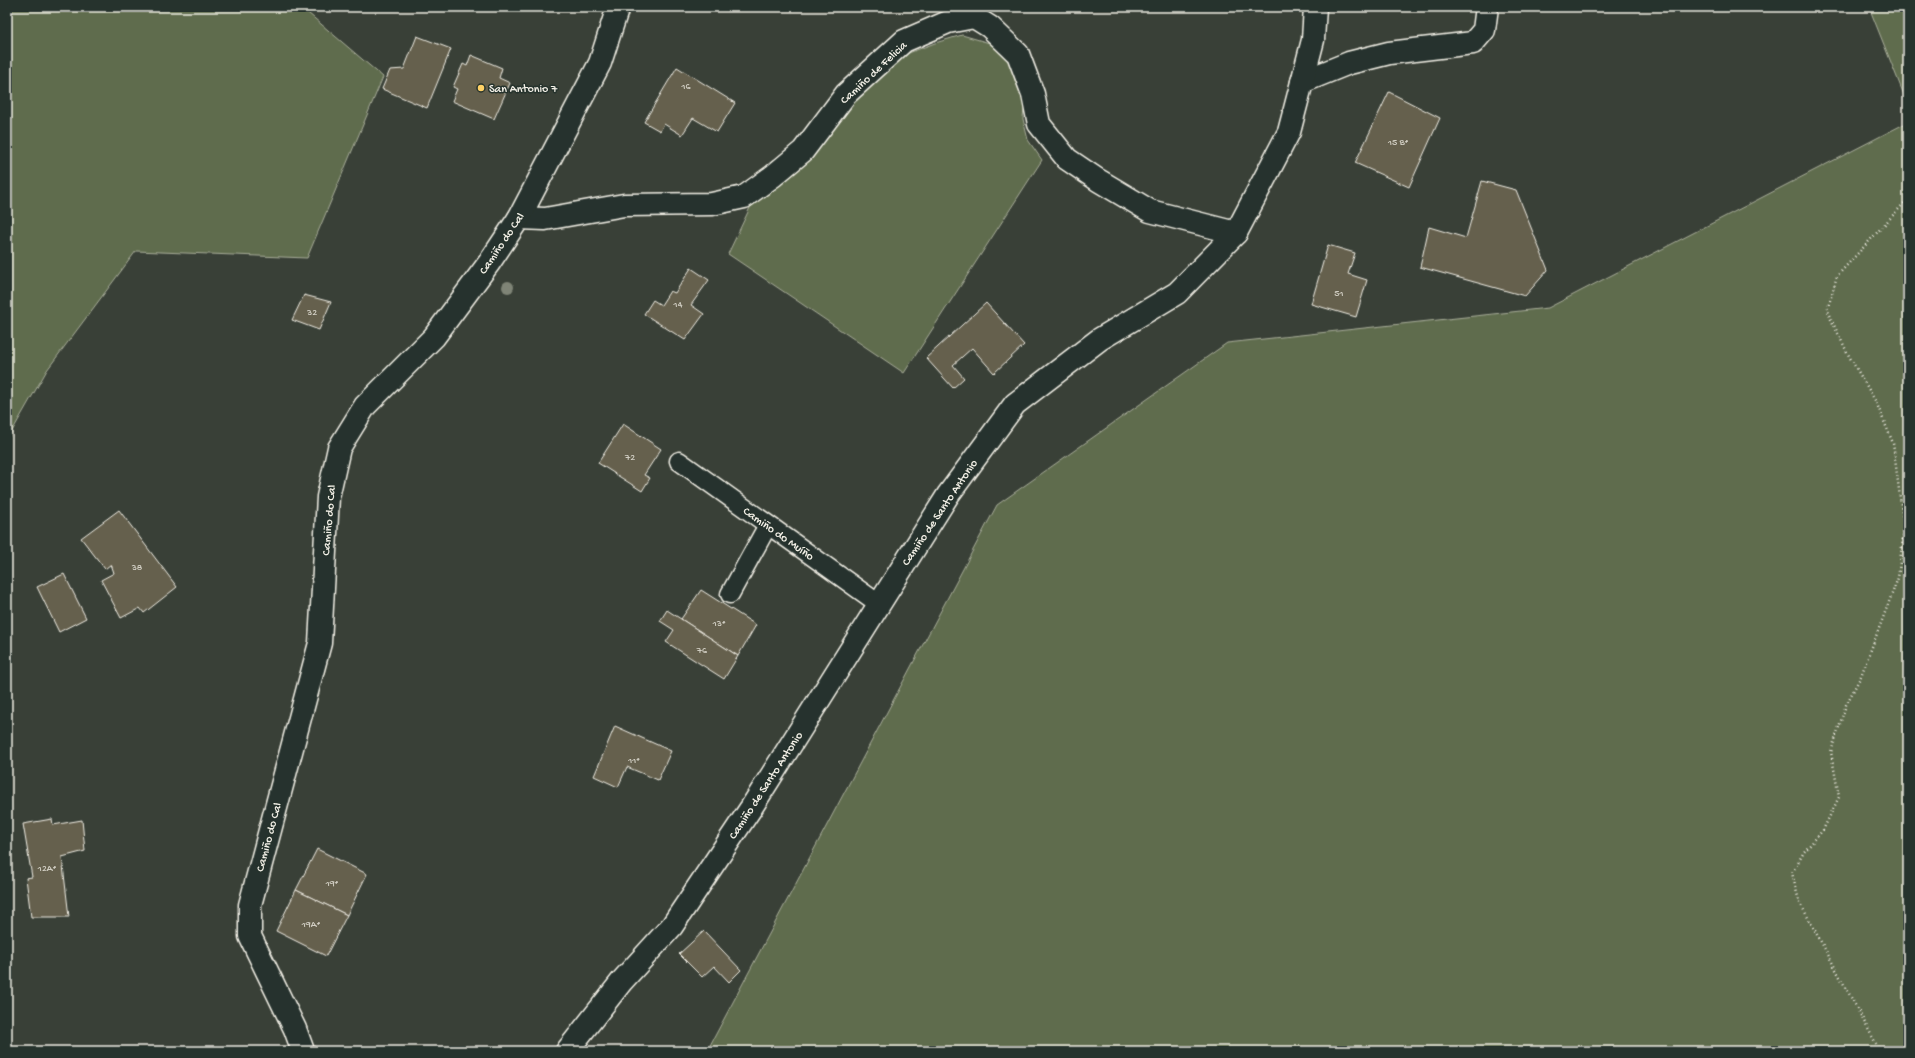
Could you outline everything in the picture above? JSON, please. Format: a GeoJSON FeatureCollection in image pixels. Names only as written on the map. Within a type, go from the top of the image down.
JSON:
{"type":"FeatureCollection","features":[{"type":"Feature","properties":{"kind":"street","name":"Camiño do Cal"},"geometry":{"type":"LineString","coordinates":[[303,1051],[250,936],[250,905],[320,643],[328,497],[339,448],[365,406],[434,337],[489,263],[519,218],[600,63],[618,7]]}},
{"type":"Feature","properties":{"kind":"street","name":"Camiño de Santo Antonio"},"geometry":{"type":"LineString","coordinates":[[568,1051],[622,981],[672,926],[751,808],[948,495],[1015,404],[1100,339],[1177,293],[1236,233],[1289,132],[1313,40],[1315,7]]}},
{"type":"Feature","properties":{"kind":"street"},"geometry":{"type":"LineString","coordinates":[[1302,82],[1349,63],[1389,52],[1473,43],[1484,30],[1487,7]]}},
{"type":"Feature","properties":{"kind":"street","name":"Camiño de Felicia"},"geometry":{"type":"LineString","coordinates":[[519,218],[545,219],[624,205],[712,204],[744,197],[773,176],[803,151],[846,94],[904,41],[948,22],[974,17],[990,27],[1018,54],[1033,94],[1039,124],[1067,159],[1098,180],[1150,211],[1236,233]]}},
{"type":"Feature","properties":{"kind":"lane","name":"Camiño do Muíño"},"geometry":{"type":"LineString","coordinates":[[679,461],[879,604]]}},
{"type":"Feature","properties":{"kind":"lane"},"geometry":{"type":"LineString","coordinates":[[730,594],[768,525]]}},
{"type":"Feature","properties":{"kind":"path"},"geometry":{"type":"LineString","coordinates":[[1880,1051],[1799,901],[1792,873],[1804,852],[1823,830],[1839,797],[1831,752],[1846,705],[1861,676],[1898,578],[1904,529],[1893,443],[1876,402],[1849,356],[1827,311],[1837,276],[1908,199]]}},
{"type":"Feature","properties":{"kind":"green space"},"geometry":{"type":"Polygon","coordinates":[[[7,7],[301,7],[383,77],[307,258],[136,251],[47,370],[7,440],[7,7]]]}},
{"type":"Feature","properties":{"kind":"green space"},"geometry":{"type":"Polygon","coordinates":[[[1869,7],[1908,7],[1908,105],[1869,7]]]}},
{"type":"Feature","properties":{"kind":"green space"},"geometry":{"type":"Polygon","coordinates":[[[962,35],[993,44],[1011,58],[1025,94],[1023,119],[1028,140],[1042,160],[904,373],[728,254],[757,193],[856,99],[906,54],[962,35]]]}},
{"type":"Feature","properties":{"kind":"green space"},"geometry":{"type":"Polygon","coordinates":[[[1908,122],[1908,1051],[707,1051],[997,505],[1227,343],[1548,308],[1908,122]]]}},
{"type":"Feature","properties":{"kind":"building"},"geometry":{"type":"Polygon","coordinates":[[[417,36],[451,49],[427,108],[382,89],[390,70],[404,69],[417,36]]]}},
{"type":"Feature","properties":{"kind":"building","name":"San Antonio 7"},"geometry":{"type":"Polygon","coordinates":[[[471,55],[502,68],[499,78],[510,83],[494,119],[452,101],[457,89],[453,87],[463,64],[467,66],[471,55]]]}},
{"type":"Feature","properties":{"kind":"building"},"geometry":{"type":"Polygon","coordinates":[[[677,67],[735,103],[717,132],[693,118],[682,135],[664,124],[660,131],[644,122],[677,67]]]}},
{"type":"Feature","properties":{"kind":"building"},"geometry":{"type":"Polygon","coordinates":[[[1389,92],[1440,118],[1409,187],[1355,163],[1389,92]]]}},
{"type":"Feature","properties":{"kind":"building"},"geometry":{"type":"Polygon","coordinates":[[[1482,181],[1516,190],[1548,270],[1525,296],[1420,267],[1429,227],[1466,238],[1482,181]]]}},
{"type":"Feature","properties":{"kind":"building"},"geometry":{"type":"Polygon","coordinates":[[[1328,245],[1355,253],[1348,274],[1367,280],[1356,317],[1311,304],[1328,245]]]}},
{"type":"Feature","properties":{"kind":"building"},"geometry":{"type":"Polygon","coordinates":[[[691,268],[709,280],[691,305],[704,314],[685,340],[644,314],[653,300],[661,305],[670,291],[675,293],[691,268]]]}},
{"type":"Feature","properties":{"kind":"building"},"geometry":{"type":"Polygon","coordinates":[[[304,295],[331,302],[319,330],[292,320],[304,295]]]}},
{"type":"Feature","properties":{"kind":"building"},"geometry":{"type":"Polygon","coordinates":[[[986,303],[1024,345],[994,373],[972,348],[953,365],[964,378],[953,388],[926,358],[986,303]]]}},
{"type":"Feature","properties":{"kind":"building"},"geometry":{"type":"Polygon","coordinates":[[[623,424],[661,449],[644,475],[650,478],[642,491],[598,463],[623,424]]]}},
{"type":"Feature","properties":{"kind":"building"},"geometry":{"type":"Polygon","coordinates":[[[119,510],[177,587],[144,613],[140,608],[121,618],[101,580],[114,573],[111,564],[105,569],[81,538],[119,510]]]}},
{"type":"Feature","properties":{"kind":"building"},"geometry":{"type":"Polygon","coordinates":[[[64,574],[86,618],[59,632],[37,587],[64,574]]]}},
{"type":"Feature","properties":{"kind":"building"},"geometry":{"type":"Polygon","coordinates":[[[701,590],[756,625],[738,656],[681,619],[701,590]]]}},
{"type":"Feature","properties":{"kind":"building"},"geometry":{"type":"Polygon","coordinates":[[[667,610],[738,656],[724,679],[666,642],[674,630],[660,621],[667,610]]]}},
{"type":"Feature","properties":{"kind":"building"},"geometry":{"type":"Polygon","coordinates":[[[615,726],[671,751],[658,780],[627,767],[618,787],[594,776],[615,726]]]}},
{"type":"Feature","properties":{"kind":"building"},"geometry":{"type":"Polygon","coordinates":[[[52,819],[53,825],[82,820],[85,851],[62,857],[69,917],[31,917],[26,878],[32,877],[23,824],[52,819]]]}},
{"type":"Feature","properties":{"kind":"building"},"geometry":{"type":"Polygon","coordinates":[[[317,849],[367,874],[347,915],[296,890],[317,849]]]}},
{"type":"Feature","properties":{"kind":"building"},"geometry":{"type":"Polygon","coordinates":[[[296,890],[347,915],[326,956],[276,931],[296,890]]]}},
{"type":"Feature","properties":{"kind":"building"},"geometry":{"type":"Polygon","coordinates":[[[704,931],[741,970],[729,982],[714,966],[702,977],[679,954],[704,931]]]}},
{"type":"Feature","properties":{"kind":"place","name":"San Antonio 7"},"geometry":{"type":"Point","coordinates":[481,88]}}]}
